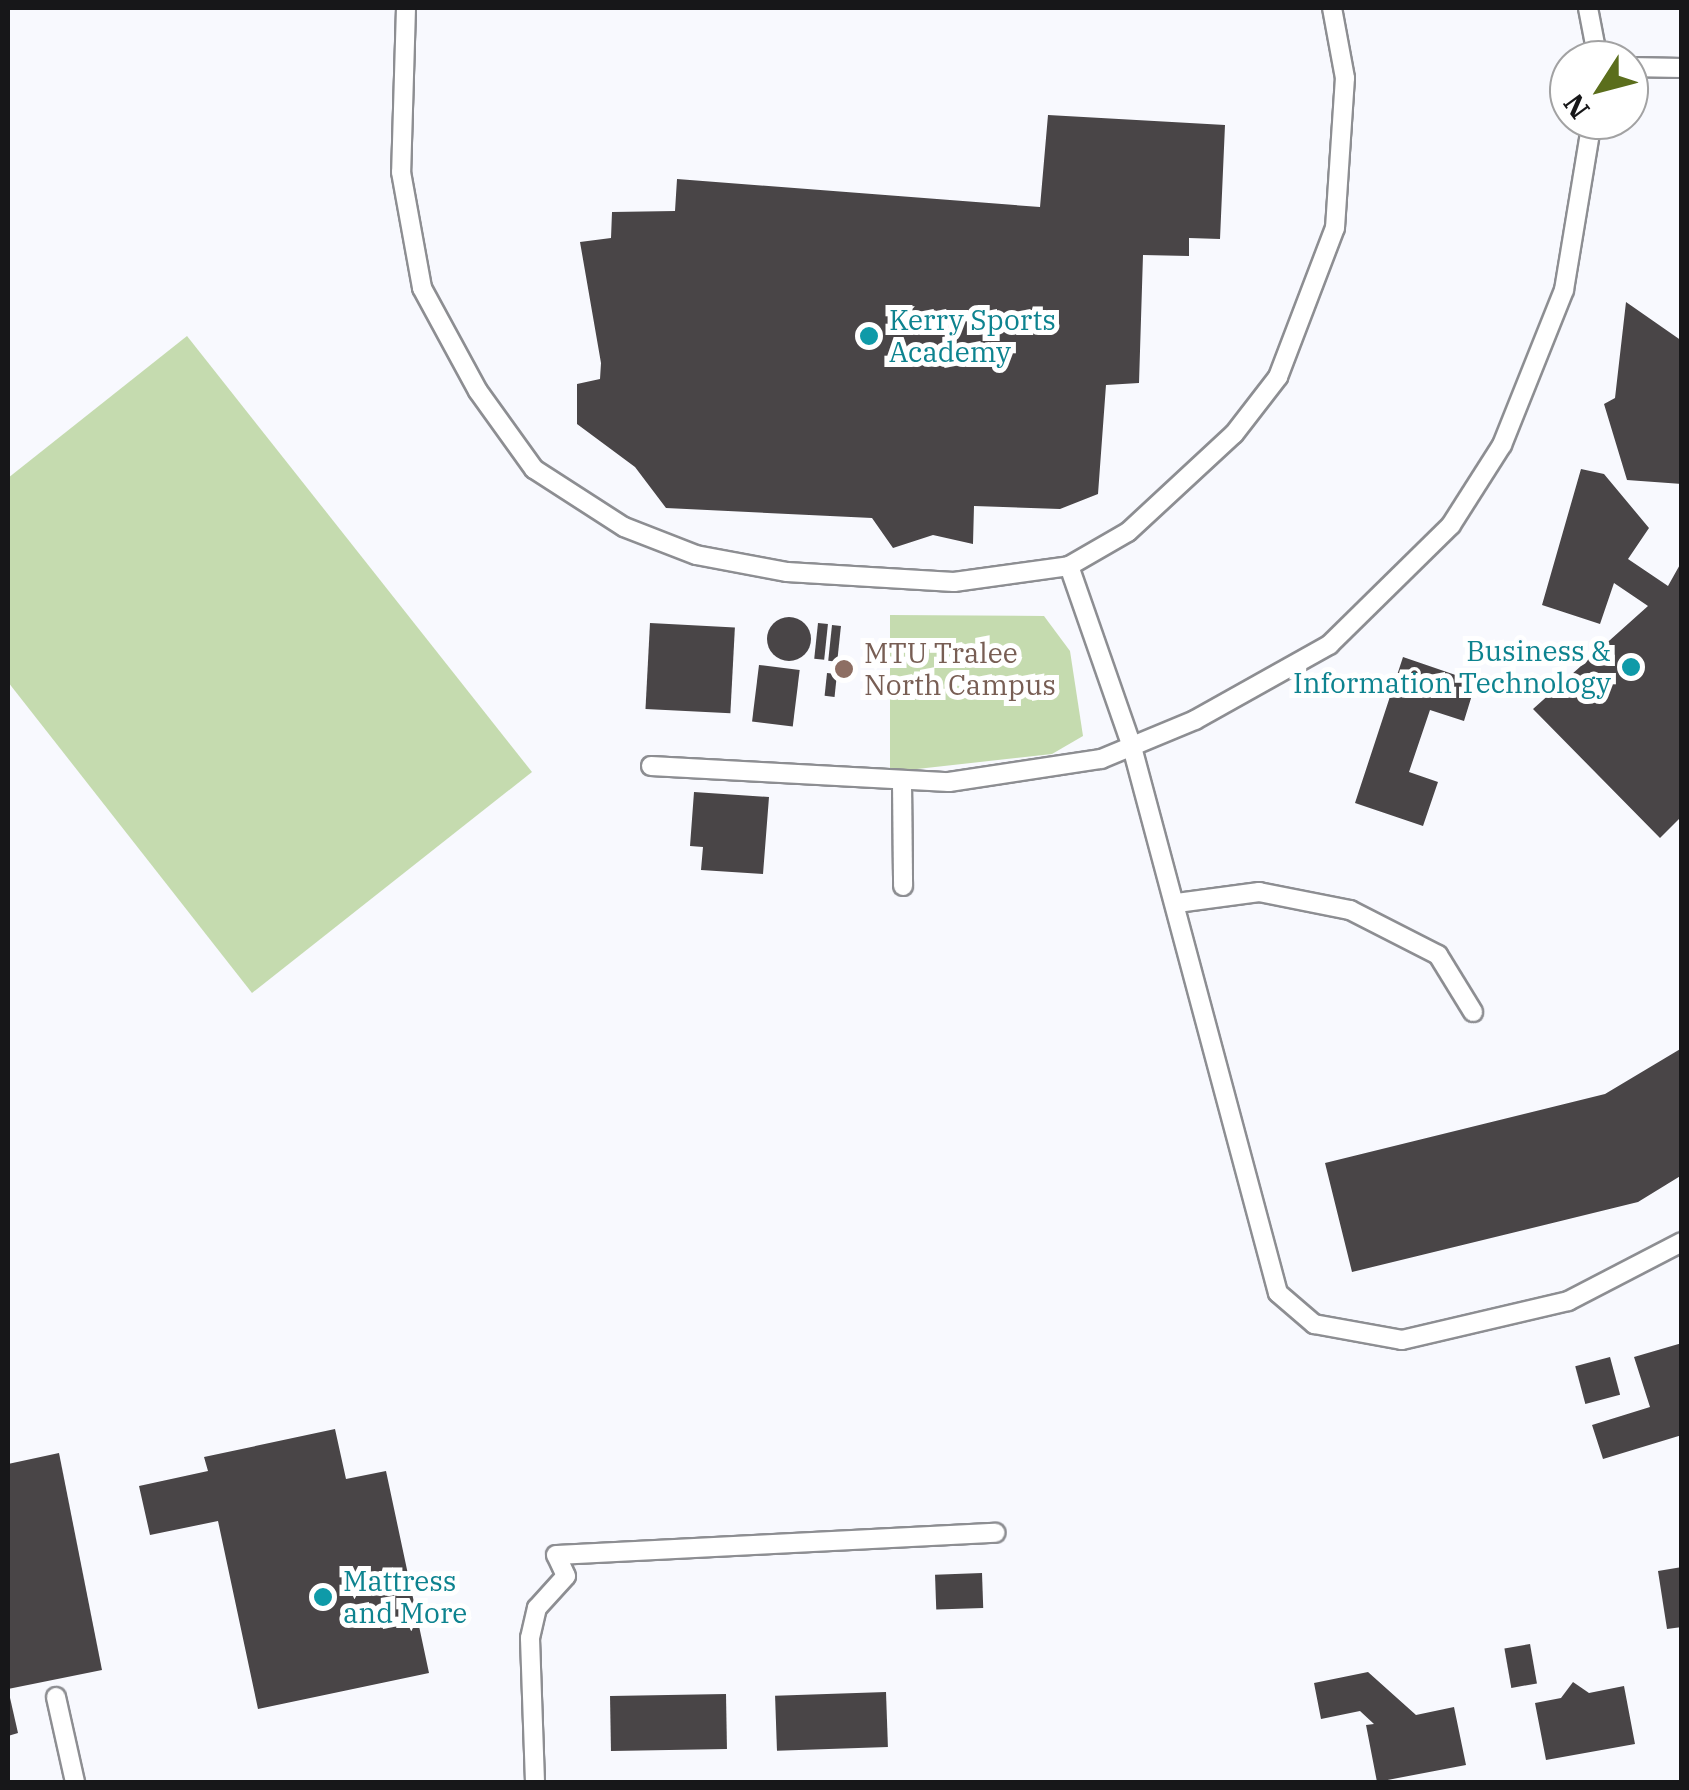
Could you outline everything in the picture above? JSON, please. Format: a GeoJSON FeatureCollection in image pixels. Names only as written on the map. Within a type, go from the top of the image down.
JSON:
{"type":"FeatureCollection","features":[{"type":"Feature","properties":{"kind":"lane"},"geometry":{"type":"LineString","coordinates":[[406,8],[401,172],[422,288],[478,391],[534,469],[624,527],[696,555],[788,572],[954,582],[1069,566],[1128,532],[1198,471],[1278,377],[1335,228],[1345,78],[1332,8]]}},
{"type":"Feature","properties":{"kind":"lane"},"geometry":{"type":"LineString","coordinates":[[1588,8],[1594,40]]}},
{"type":"Feature","properties":{"kind":"lane"},"geometry":{"type":"LineString","coordinates":[[1649,67],[1682,68]]}},
{"type":"Feature","properties":{"kind":"lane"},"geometry":{"type":"LineString","coordinates":[[651,766],[902,782],[1032,771],[1132,748],[1329,645],[1451,525],[1541,366],[1582,216],[1590,140]]}},
{"type":"Feature","properties":{"kind":"lane"},"geometry":{"type":"LineString","coordinates":[[1069,566],[1132,748],[1177,902],[1262,1246],[1278,1293],[1314,1324],[1402,1340],[1568,1301],[1682,1242]]}},
{"type":"Feature","properties":{"kind":"lane"},"geometry":{"type":"LineString","coordinates":[[902,782],[903,886]]}},
{"type":"Feature","properties":{"kind":"lane"},"geometry":{"type":"LineString","coordinates":[[1177,902],[1259,892],[1350,910],[1438,954],[1473,1012]]}},
{"type":"Feature","properties":{"kind":"lane"},"geometry":{"type":"LineString","coordinates":[[535,1782],[530,1638],[538,1608],[566,1576],[556,1554],[995,1533]]}},
{"type":"Feature","properties":{"kind":"lane"},"geometry":{"type":"LineString","coordinates":[[56,1696],[75,1782]]}},
{"type":"Feature","properties":{"kind":"green space"},"geometry":{"type":"Polygon","coordinates":[[[187,336],[532,772],[252,993],[8,682],[8,478],[187,336]]]}},
{"type":"Feature","properties":{"kind":"green space"},"geometry":{"type":"Polygon","coordinates":[[[890,615],[1044,616],[1070,651],[1083,736],[1052,754],[890,772],[890,615]]]}},
{"type":"Feature","properties":{"kind":"building","name":"Kerry Sports Academy"},"geometry":{"type":"Polygon","coordinates":[[[1048,115],[1225,125],[1220,239],[1189,238],[1189,256],[1143,255],[1139,383],[1106,385],[1098,494],[1060,509],[974,506],[973,544],[933,535],[893,548],[872,518],[666,508],[635,467],[577,424],[577,384],[600,379],[601,363],[580,242],[611,238],[612,212],[675,211],[677,179],[1040,207],[1048,115]]]}},
{"type":"Feature","properties":{"kind":"building"},"geometry":{"type":"Polygon","coordinates":[[[1626,302],[1682,341],[1682,484],[1627,480],[1604,404],[1615,398],[1626,302]]]}},
{"type":"Feature","properties":{"kind":"building","name":"Business & Information Technology"},"geometry":{"type":"Polygon","coordinates":[[[1581,469],[1604,474],[1649,528],[1628,559],[1668,586],[1682,561],[1682,816],[1660,838],[1533,709],[1648,606],[1614,583],[1600,624],[1542,605],[1581,469]]]}},
{"type":"Feature","properties":{"kind":"building"},"geometry":{"type":"Polygon","coordinates":[[[789,617],[805,623],[811,639],[805,655],[789,661],[773,655],[767,639],[773,623],[789,617]]]}},
{"type":"Feature","properties":{"kind":"building"},"geometry":{"type":"Polygon","coordinates":[[[650,623],[735,627],[730,713],[645,709],[650,623]]]}},
{"type":"Feature","properties":{"kind":"building"},"geometry":{"type":"Polygon","coordinates":[[[818,623],[828,624],[824,660],[814,659],[818,623]]]}},
{"type":"Feature","properties":{"kind":"building"},"geometry":{"type":"Polygon","coordinates":[[[832,625],[841,626],[837,662],[828,661],[832,625]]]}},
{"type":"Feature","properties":{"kind":"building"},"geometry":{"type":"Polygon","coordinates":[[[1403,657],[1476,682],[1464,721],[1430,710],[1409,772],[1438,782],[1423,826],[1355,803],[1403,657]]]}},
{"type":"Feature","properties":{"kind":"building"},"geometry":{"type":"Polygon","coordinates":[[[759,665],[800,670],[793,727],[752,722],[759,665]]]}},
{"type":"Feature","properties":{"kind":"building"},"geometry":{"type":"Polygon","coordinates":[[[827,673],[837,674],[835,697],[825,696],[827,673]]]}},
{"type":"Feature","properties":{"kind":"building"},"geometry":{"type":"Polygon","coordinates":[[[694,792],[769,797],[763,874],[701,870],[703,847],[690,846],[694,792]]]}},
{"type":"Feature","properties":{"kind":"building"},"geometry":{"type":"Polygon","coordinates":[[[1682,1048],[1682,1175],[1638,1202],[1352,1272],[1325,1163],[1605,1094],[1682,1048]]]}},
{"type":"Feature","properties":{"kind":"building"},"geometry":{"type":"Polygon","coordinates":[[[1682,1343],[1682,1435],[1603,1459],[1592,1425],[1650,1407],[1634,1357],[1682,1343]]]}},
{"type":"Feature","properties":{"kind":"building"},"geometry":{"type":"Polygon","coordinates":[[[1610,1357],[1620,1395],[1585,1404],[1575,1366],[1610,1357]]]}},
{"type":"Feature","properties":{"kind":"building","name":"Mattress and More"},"geometry":{"type":"Polygon","coordinates":[[[335,1429],[346,1479],[386,1471],[429,1673],[258,1709],[218,1521],[150,1535],[139,1486],[208,1471],[204,1457],[335,1429]]]}},
{"type":"Feature","properties":{"kind":"building"},"geometry":{"type":"Polygon","coordinates":[[[59,1453],[102,1670],[8,1689],[8,1464],[59,1453]]]}},
{"type":"Feature","properties":{"kind":"building"},"geometry":{"type":"Polygon","coordinates":[[[1682,1567],[1682,1627],[1667,1629],[1658,1571],[1682,1567]]]}},
{"type":"Feature","properties":{"kind":"building"},"geometry":{"type":"Polygon","coordinates":[[[982,1573],[983,1608],[936,1610],[935,1575],[982,1573]]]}},
{"type":"Feature","properties":{"kind":"building"},"geometry":{"type":"Polygon","coordinates":[[[1530,1644],[1537,1683],[1511,1688],[1504,1649],[1530,1644]]]}},
{"type":"Feature","properties":{"kind":"building"},"geometry":{"type":"Polygon","coordinates":[[[1368,1672],[1416,1715],[1454,1707],[1466,1765],[1377,1782],[1366,1725],[1374,1724],[1360,1711],[1321,1719],[1314,1683],[1368,1672]]]}},
{"type":"Feature","properties":{"kind":"building"},"geometry":{"type":"Polygon","coordinates":[[[1573,1682],[1589,1693],[1624,1686],[1635,1744],[1546,1760],[1535,1703],[1561,1698],[1573,1682]]]}},
{"type":"Feature","properties":{"kind":"building"},"geometry":{"type":"Polygon","coordinates":[[[8,1689],[18,1733],[8,1736],[8,1689]]]}},
{"type":"Feature","properties":{"kind":"building"},"geometry":{"type":"Polygon","coordinates":[[[886,1692],[888,1747],[777,1751],[775,1696],[886,1692]]]}},
{"type":"Feature","properties":{"kind":"building"},"geometry":{"type":"Polygon","coordinates":[[[726,1694],[727,1749],[611,1751],[610,1696],[726,1694]]]}},
{"type":"Feature","properties":{"kind":"place","name":"Kerry Sports Academy"},"geometry":{"type":"Point","coordinates":[869,336]}},
{"type":"Feature","properties":{"kind":"place","name":"Business & Information Technology"},"geometry":{"type":"Point","coordinates":[1631,667]}},
{"type":"Feature","properties":{"kind":"place","name":"MTU Tralee North Campus"},"geometry":{"type":"Point","coordinates":[844,669]}},
{"type":"Feature","properties":{"kind":"place","name":"Mattress and More"},"geometry":{"type":"Point","coordinates":[323,1597]}}]}
